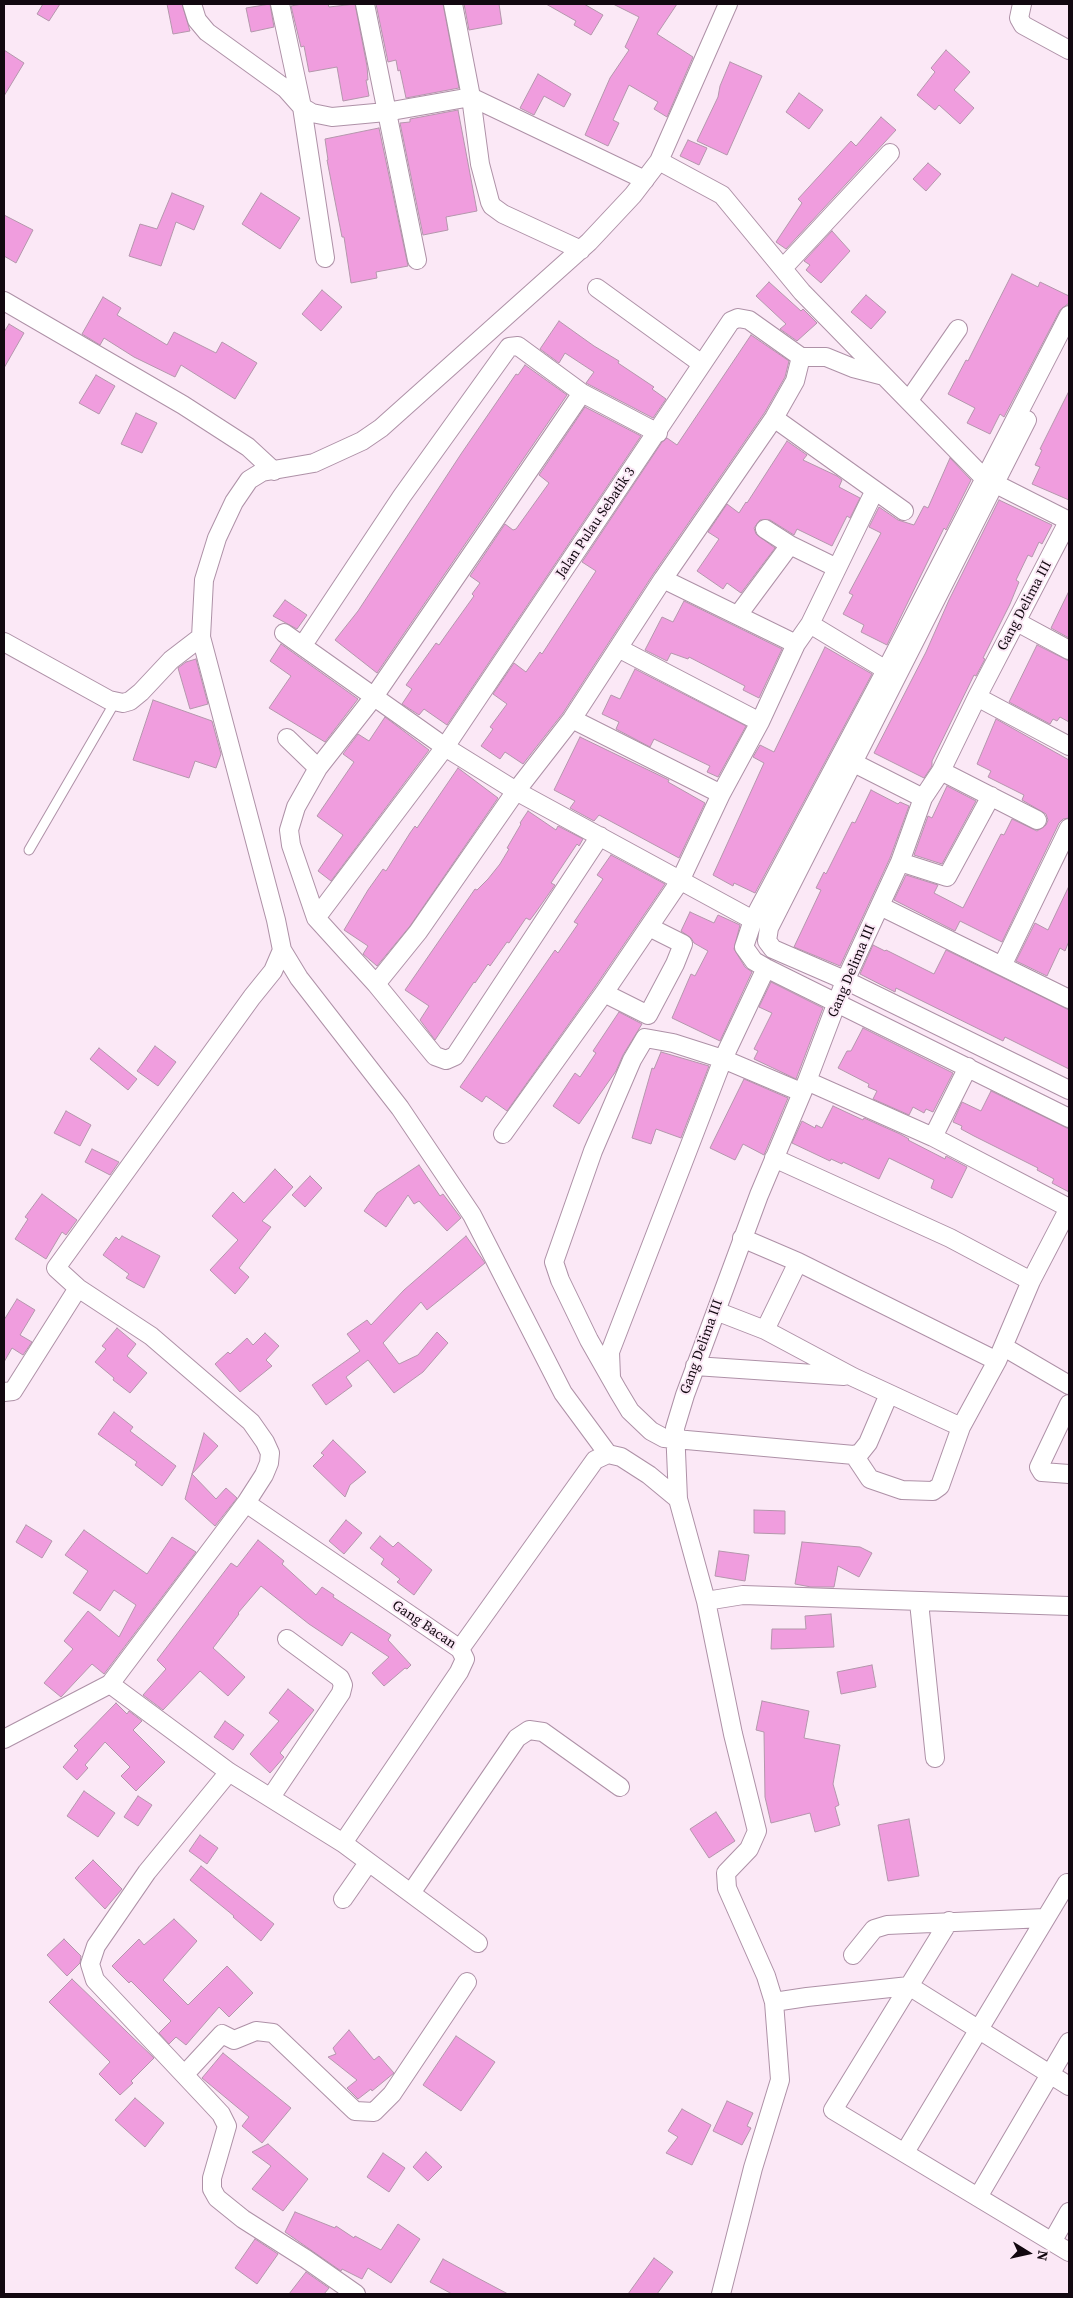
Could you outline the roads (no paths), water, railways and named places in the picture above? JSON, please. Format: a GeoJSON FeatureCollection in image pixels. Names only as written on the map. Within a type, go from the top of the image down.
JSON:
{"type":"FeatureCollection","features":[{"type":"Feature","properties":{"kind":"street"},"geometry":{"type":"LineString","coordinates":[[192,4],[197,20],[207,32],[286,89],[302,107],[312,113],[332,117],[386,112],[471,97],[645,180]]}},
{"type":"Feature","properties":{"kind":"street"},"geometry":{"type":"LineString","coordinates":[[280,4],[302,107],[325,258]]}},
{"type":"Feature","properties":{"kind":"street"},"geometry":{"type":"LineString","coordinates":[[365,4],[417,260]]}},
{"type":"Feature","properties":{"kind":"street"},"geometry":{"type":"LineString","coordinates":[[453,4],[471,97],[480,164],[492,206],[503,214],[581,250]]}},
{"type":"Feature","properties":{"kind":"street"},"geometry":{"type":"LineString","coordinates":[[608,1454],[563,1393],[472,1215],[400,1108],[299,978],[282,950],[276,920],[200,637],[205,577],[213,548],[240,492],[249,480],[262,472],[314,463],[362,440],[381,428],[581,250],[645,180],[659,161],[728,4]]}},
{"type":"Feature","properties":{"kind":"street"},"geometry":{"type":"LineString","coordinates":[[1022,4],[1019,18],[1023,25],[1069,50]]}},
{"type":"Feature","properties":{"kind":"street"},"geometry":{"type":"LineString","coordinates":[[783,268],[890,153]]}},
{"type":"Feature","properties":{"kind":"street"},"geometry":{"type":"LineString","coordinates":[[659,161],[722,195],[802,292],[990,481],[1069,521]]}},
{"type":"Feature","properties":{"kind":"street"},"geometry":{"type":"LineString","coordinates":[[597,288],[702,364]]}},
{"type":"Feature","properties":{"kind":"street"},"geometry":{"type":"LineString","coordinates":[[4,301],[183,405],[248,447],[274,471]]}},
{"type":"Feature","properties":{"kind":"street"},"geometry":{"type":"LineString","coordinates":[[1069,315],[854,763],[770,928],[767,941],[773,949],[845,981],[1069,1090]]}},
{"type":"Feature","properties":{"kind":"street","name":"Jalan Pulau Sebatik 3"},"geometry":{"type":"LineString","coordinates":[[316,918],[445,747],[731,322],[742,318],[756,325],[800,357]]}},
{"type":"Feature","properties":{"kind":"street"},"geometry":{"type":"LineString","coordinates":[[909,400],[958,329]]}},
{"type":"Feature","properties":{"kind":"street"},"geometry":{"type":"LineString","coordinates":[[1069,334],[886,670],[753,920],[744,947],[754,962],[1069,1118]]}},
{"type":"Feature","properties":{"kind":"street"},"geometry":{"type":"LineString","coordinates":[[303,645],[402,496],[506,349],[518,346],[582,393],[658,433]]}},
{"type":"Feature","properties":{"kind":"street"},"geometry":{"type":"LineString","coordinates":[[376,984],[418,932],[516,791],[572,719],[663,579],[774,418],[795,381],[800,357],[826,358],[853,368],[886,376]]}},
{"type":"Feature","properties":{"kind":"street"},"geometry":{"type":"LineString","coordinates":[[582,393],[373,698],[318,768],[296,807],[288,830],[291,845],[316,918],[376,984],[435,1056],[446,1060],[455,1056],[600,836]]}},
{"type":"Feature","properties":{"kind":"street"},"geometry":{"type":"LineString","coordinates":[[774,418],[904,511]]}},
{"type":"Feature","properties":{"kind":"street"},"geometry":{"type":"LineString","coordinates":[[503,1134],[604,993],[680,881],[721,794],[760,722],[796,644],[810,624],[875,490]]}},
{"type":"Feature","properties":{"kind":"street","name":"Gang Delima III"},"geometry":{"type":"LineString","coordinates":[[721,2294],[753,2168],[780,2080],[774,2002],[766,1976],[727,1888],[726,1873],[749,1849],[757,1831],[732,1734],[706,1600],[678,1499],[675,1428],[695,1366],[742,1238],[845,981],[900,862],[923,798],[941,771],[977,697],[1069,521]]}},
{"type":"Feature","properties":{"kind":"street"},"geometry":{"type":"LineString","coordinates":[[765,529],[790,545],[837,568]]}},
{"type":"Feature","properties":{"kind":"street"},"geometry":{"type":"LineString","coordinates":[[738,615],[790,545]]}},
{"type":"Feature","properties":{"kind":"street"},"geometry":{"type":"LineString","coordinates":[[663,579],[796,644]]}},
{"type":"Feature","properties":{"kind":"street"},"geometry":{"type":"LineString","coordinates":[[1017,622],[1069,650]]}},
{"type":"Feature","properties":{"kind":"street"},"geometry":{"type":"LineString","coordinates":[[810,624],[886,670]]}},
{"type":"Feature","properties":{"kind":"street"},"geometry":{"type":"LineString","coordinates":[[284,633],[303,645],[373,698],[445,747],[516,791],[753,920]]}},
{"type":"Feature","properties":{"kind":"street"},"geometry":{"type":"LineString","coordinates":[[4,642],[115,702],[130,701],[171,660],[200,637]]}},
{"type":"Feature","properties":{"kind":"street"},"geometry":{"type":"LineString","coordinates":[[618,648],[760,722]]}},
{"type":"Feature","properties":{"kind":"street"},"geometry":{"type":"LineString","coordinates":[[977,697],[1069,746]]}},
{"type":"Feature","properties":{"kind":"street"},"geometry":{"type":"LineString","coordinates":[[572,719],[721,794]]}},
{"type":"Feature","properties":{"kind":"street"},"geometry":{"type":"LineString","coordinates":[[287,738],[318,768]]}},
{"type":"Feature","properties":{"kind":"street"},"geometry":{"type":"LineString","coordinates":[[854,763],[923,798]]}},
{"type":"Feature","properties":{"kind":"street"},"geometry":{"type":"LineString","coordinates":[[941,771],[1037,820]]}},
{"type":"Feature","properties":{"kind":"street"},"geometry":{"type":"LineString","coordinates":[[900,862],[947,878],[991,796]]}},
{"type":"Feature","properties":{"kind":"street"},"geometry":{"type":"LineString","coordinates":[[1002,966],[1069,828]]}},
{"type":"Feature","properties":{"kind":"street"},"geometry":{"type":"LineString","coordinates":[[880,906],[1069,999]]}},
{"type":"Feature","properties":{"kind":"street"},"geometry":{"type":"LineString","coordinates":[[604,993],[648,1015],[681,952],[683,944],[649,927]]}},
{"type":"Feature","properties":{"kind":"street"},"geometry":{"type":"LineString","coordinates":[[4,1739],[110,1684],[246,1503],[264,1475],[270,1453],[251,1422],[152,1336],[78,1288],[56,1268],[273,971],[282,950]]}},
{"type":"Feature","properties":{"kind":"street"},"geometry":{"type":"LineString","coordinates":[[611,1379],[610,1352],[723,1059],[766,968]]}},
{"type":"Feature","properties":{"kind":"street"},"geometry":{"type":"LineString","coordinates":[[854,1454],[870,1479],[902,1490],[933,1491],[940,1486],[961,1426],[1000,1354],[1031,1281],[1069,1208],[933,1137],[804,1087],[723,1059],[673,1042],[645,1038],[632,1060],[593,1151],[554,1262],[560,1280],[588,1340],[630,1410],[651,1431],[664,1438],[854,1454],[860,1453],[868,1443],[889,1394]]}},
{"type":"Feature","properties":{"kind":"street"},"geometry":{"type":"LineString","coordinates":[[933,1137],[968,1067]]}},
{"type":"Feature","properties":{"kind":"street"},"geometry":{"type":"LineString","coordinates":[[774,1158],[950,1238],[1031,1281]]}},
{"type":"Feature","properties":{"kind":"street"},"geometry":{"type":"LineString","coordinates":[[742,1238],[1069,1385]]}},
{"type":"Feature","properties":{"kind":"street"},"geometry":{"type":"LineString","coordinates":[[764,1330],[798,1262]]}},
{"type":"Feature","properties":{"kind":"street"},"geometry":{"type":"LineString","coordinates":[[4,1392],[13,1390],[78,1288]]}},
{"type":"Feature","properties":{"kind":"street"},"geometry":{"type":"LineString","coordinates":[[716,1310],[764,1330],[889,1394],[961,1426]]}},
{"type":"Feature","properties":{"kind":"street"},"geometry":{"type":"LineString","coordinates":[[695,1366],[853,1376]]}},
{"type":"Feature","properties":{"kind":"street"},"geometry":{"type":"LineString","coordinates":[[1069,1404],[1039,1467],[1042,1472],[1069,1474]]}},
{"type":"Feature","properties":{"kind":"street"},"geometry":{"type":"LineString","coordinates":[[460,1649],[595,1460],[608,1454],[621,1457],[649,1475],[678,1499]]}},
{"type":"Feature","properties":{"kind":"street","name":"Gang Bacan"},"geometry":{"type":"LineString","coordinates":[[246,1503],[460,1649],[465,1659],[464,1664],[343,1843]]}},
{"type":"Feature","properties":{"kind":"street"},"geometry":{"type":"LineString","coordinates":[[706,1600],[743,1595],[1069,1606]]}},
{"type":"Feature","properties":{"kind":"street"},"geometry":{"type":"LineString","coordinates":[[919,1602],[935,1758]]}},
{"type":"Feature","properties":{"kind":"street"},"geometry":{"type":"LineString","coordinates":[[271,1796],[341,1693],[343,1685],[340,1678],[287,1639]]}},
{"type":"Feature","properties":{"kind":"street"},"geometry":{"type":"LineString","coordinates":[[110,1684],[229,1772],[271,1796],[343,1843],[478,1943]]}},
{"type":"Feature","properties":{"kind":"street"},"geometry":{"type":"LineString","coordinates":[[411,1893],[516,1738],[529,1730],[543,1732],[620,1787]]}},
{"type":"Feature","properties":{"kind":"street"},"geometry":{"type":"LineString","coordinates":[[229,1772],[146,1872],[96,1946],[90,1964],[95,1980],[221,2114],[227,2126],[212,2178],[212,2189],[217,2198],[243,2219],[306,2259],[356,2294]]}},
{"type":"Feature","properties":{"kind":"street"},"geometry":{"type":"LineString","coordinates":[[342,1899],[368,1863]]}},
{"type":"Feature","properties":{"kind":"street"},"geometry":{"type":"LineString","coordinates":[[905,2152],[1067,1883],[1069,1884]]}},
{"type":"Feature","properties":{"kind":"street"},"geometry":{"type":"LineString","coordinates":[[853,1955],[874,1929],[887,1925],[1046,1918]]}},
{"type":"Feature","properties":{"kind":"street"},"geometry":{"type":"LineString","coordinates":[[949,1921],[833,2110],[1069,2252]]}},
{"type":"Feature","properties":{"kind":"street"},"geometry":{"type":"LineString","coordinates":[[184,2074],[222,2034],[234,2040],[256,2031],[273,2032],[356,2111],[374,2112],[392,2094],[467,1982]]}},
{"type":"Feature","properties":{"kind":"street"},"geometry":{"type":"LineString","coordinates":[[774,2002],[909,1986],[1069,2086]]}},
{"type":"Feature","properties":{"kind":"street"},"geometry":{"type":"LineString","coordinates":[[978,2197],[1069,2042]]}},
{"type":"Feature","properties":{"kind":"street"},"geometry":{"type":"LineString","coordinates":[[1052,2242],[1069,2212]]}},
{"type":"Feature","properties":{"kind":"lane"},"geometry":{"type":"LineString","coordinates":[[29,850],[115,702]]}}]}
